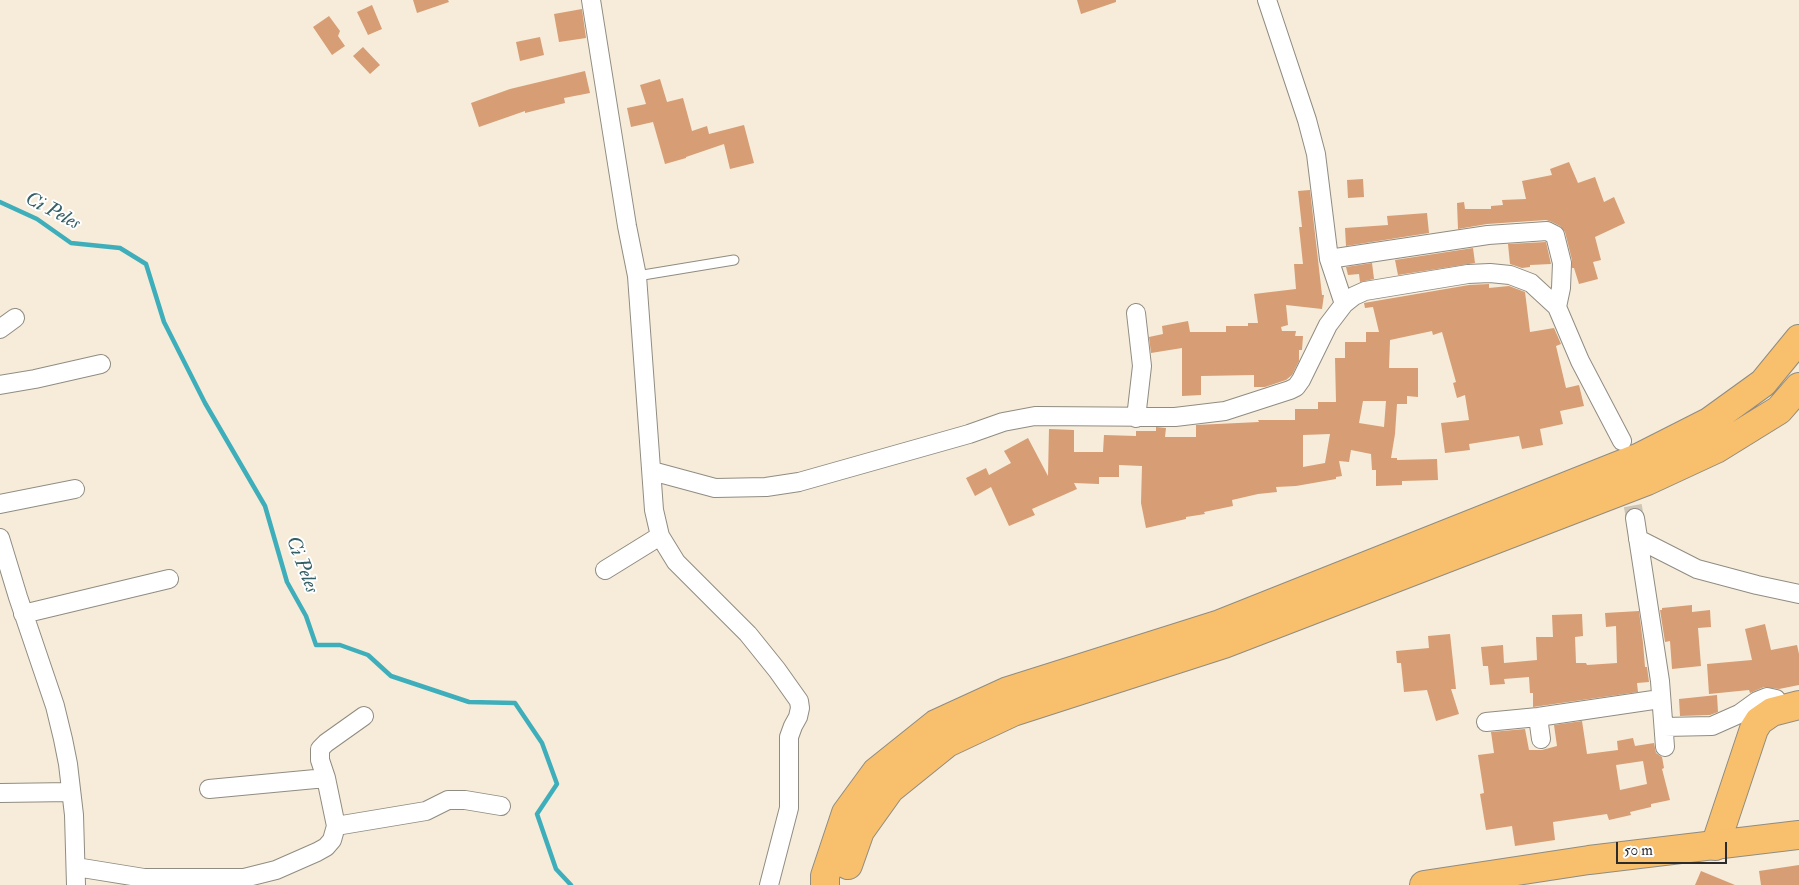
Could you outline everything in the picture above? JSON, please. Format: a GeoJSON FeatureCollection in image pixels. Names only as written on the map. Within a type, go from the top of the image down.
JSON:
{"type":"FeatureCollection","features":[{"type":"Feature","properties":{"kind":"main road"},"geometry":{"type":"LineString","coordinates":[[825,885],[825,876],[846,813],[876,772],[936,724],[1008,692],[1220,624],[1640,457],[1709,422],[1763,383],[1799,339]]}},
{"type":"Feature","properties":{"kind":"main road"},"geometry":{"type":"LineString","coordinates":[[842,885],[860,831],[890,789],[947,743],[1013,712],[1224,644],[1647,481],[1716,449],[1779,410],[1799,387]]}},
{"type":"Feature","properties":{"kind":"main road"},"geometry":{"type":"LineString","coordinates":[[1715,846],[1754,729],[1765,717],[1790,707]]}},
{"type":"Feature","properties":{"kind":"main road"},"geometry":{"type":"LineString","coordinates":[[1424,885],[1589,860],[1799,835]]}},
{"type":"Feature","properties":{"kind":"street"},"geometry":{"type":"LineString","coordinates":[[591,0],[627,226],[637,276],[654,510],[660,536],[676,562],[748,634],[799,701],[798,717],[789,737],[789,808],[770,885]]}},
{"type":"Feature","properties":{"kind":"street"},"geometry":{"type":"LineString","coordinates":[[1267,0],[1307,120],[1316,154],[1329,259],[1344,304]]}},
{"type":"Feature","properties":{"kind":"street"},"geometry":{"type":"LineString","coordinates":[[1329,259],[1488,235],[1547,231],[1555,235],[1562,263],[1561,288],[1557,306]]}},
{"type":"Feature","properties":{"kind":"street"},"geometry":{"type":"LineString","coordinates":[[652,471],[715,488],[766,487],[800,482],[969,434],[1003,422],[1035,416],[1175,417],[1225,411],[1296,387],[1328,325],[1344,304],[1354,296],[1365,291],[1468,274],[1490,273],[1510,275],[1531,282],[1557,306],[1580,361],[1622,441]]}},
{"type":"Feature","properties":{"kind":"street"},"geometry":{"type":"LineString","coordinates":[[1136,313],[1142,366],[1136,418]]}},
{"type":"Feature","properties":{"kind":"street"},"geometry":{"type":"LineString","coordinates":[[0,329],[15,318]]}},
{"type":"Feature","properties":{"kind":"street"},"geometry":{"type":"LineString","coordinates":[[0,385],[100,364]]}},
{"type":"Feature","properties":{"kind":"street"},"geometry":{"type":"LineString","coordinates":[[0,504],[75,489]]}},
{"type":"Feature","properties":{"kind":"street"},"geometry":{"type":"LineString","coordinates":[[1635,518],[1660,681],[1660,699],[1666,747]]}},
{"type":"Feature","properties":{"kind":"street"},"geometry":{"type":"LineString","coordinates":[[604,570],[660,536]]}},
{"type":"Feature","properties":{"kind":"street"},"geometry":{"type":"LineString","coordinates":[[0,538],[23,614],[55,706],[68,764],[76,885]]}},
{"type":"Feature","properties":{"kind":"street"},"geometry":{"type":"LineString","coordinates":[[1638,540],[1696,569],[1799,594]]}},
{"type":"Feature","properties":{"kind":"street"},"geometry":{"type":"LineString","coordinates":[[23,614],[169,579]]}},
{"type":"Feature","properties":{"kind":"street"},"geometry":{"type":"LineString","coordinates":[[1664,727],[1712,726],[1739,714],[1757,701],[1767,697],[1776,699],[1790,707]]}},
{"type":"Feature","properties":{"kind":"street"},"geometry":{"type":"LineString","coordinates":[[1486,722],[1538,717],[1660,699]]}},
{"type":"Feature","properties":{"kind":"street"},"geometry":{"type":"LineString","coordinates":[[76,867],[144,878],[244,878],[276,870],[326,847],[332,840],[336,826],[326,778],[320,760],[320,750],[326,743],[364,716]]}},
{"type":"Feature","properties":{"kind":"street"},"geometry":{"type":"LineString","coordinates":[[1538,717],[1541,739]]}},
{"type":"Feature","properties":{"kind":"street"},"geometry":{"type":"LineString","coordinates":[[209,789],[326,778]]}},
{"type":"Feature","properties":{"kind":"street"},"geometry":{"type":"LineString","coordinates":[[0,793],[71,792]]}},
{"type":"Feature","properties":{"kind":"street"},"geometry":{"type":"LineString","coordinates":[[336,826],[426,811],[448,800],[465,800],[501,806]]}},
{"type":"Feature","properties":{"kind":"lane"},"geometry":{"type":"LineString","coordinates":[[637,276],[734,260]]}},
{"type":"Feature","properties":{"kind":"building"},"geometry":{"type":"Polygon","coordinates":[[[413,0],[448,0],[449,2],[417,13],[413,0]]]}},
{"type":"Feature","properties":{"kind":"building"},"geometry":{"type":"Polygon","coordinates":[[[1077,0],[1116,0],[1116,2],[1081,14],[1077,0]]]}},
{"type":"Feature","properties":{"kind":"building"},"geometry":{"type":"Polygon","coordinates":[[[372,5],[382,29],[368,35],[357,12],[372,5]]]}},
{"type":"Feature","properties":{"kind":"building"},"geometry":{"type":"Polygon","coordinates":[[[582,9],[586,38],[559,42],[554,14],[582,9]]]}},
{"type":"Feature","properties":{"kind":"building"},"geometry":{"type":"Polygon","coordinates":[[[329,16],[340,31],[338,36],[345,46],[332,55],[313,27],[329,16]]]}},
{"type":"Feature","properties":{"kind":"building"},"geometry":{"type":"Polygon","coordinates":[[[540,37],[544,55],[520,61],[516,42],[540,37]]]}},
{"type":"Feature","properties":{"kind":"building"},"geometry":{"type":"Polygon","coordinates":[[[363,47],[380,65],[370,74],[353,56],[363,47]]]}},
{"type":"Feature","properties":{"kind":"building"},"geometry":{"type":"Polygon","coordinates":[[[585,71],[590,93],[564,98],[565,103],[525,113],[525,111],[479,127],[471,103],[510,89],[585,71]]]}},
{"type":"Feature","properties":{"kind":"building"},"geometry":{"type":"Polygon","coordinates":[[[660,79],[667,102],[683,98],[692,131],[707,126],[709,134],[744,125],[754,163],[730,169],[724,144],[665,164],[653,122],[631,127],[627,108],[646,104],[640,85],[660,79]]]}},
{"type":"Feature","properties":{"kind":"building"},"geometry":{"type":"Polygon","coordinates":[[[1569,162],[1578,183],[1595,177],[1604,202],[1614,197],[1625,223],[1595,237],[1601,260],[1593,262],[1598,279],[1579,284],[1574,268],[1572,268],[1572,260],[1565,232],[1560,226],[1552,222],[1546,220],[1487,224],[1458,229],[1457,203],[1464,202],[1465,209],[1491,209],[1491,206],[1503,205],[1502,200],[1526,199],[1522,181],[1552,175],[1550,169],[1569,162]]]}},
{"type":"Feature","properties":{"kind":"building"},"geometry":{"type":"Polygon","coordinates":[[[1363,179],[1364,197],[1348,198],[1347,180],[1363,179]]]}},
{"type":"Feature","properties":{"kind":"building"},"geometry":{"type":"Polygon","coordinates":[[[1310,190],[1322,295],[1324,295],[1322,309],[1286,305],[1288,325],[1281,327],[1282,331],[1296,331],[1295,336],[1303,336],[1302,350],[1299,350],[1299,361],[1292,375],[1286,380],[1265,387],[1254,387],[1254,375],[1201,376],[1201,395],[1182,396],[1182,348],[1151,353],[1149,337],[1163,334],[1162,326],[1188,321],[1190,332],[1226,332],[1226,326],[1248,326],[1248,323],[1258,323],[1254,294],[1296,289],[1294,264],[1303,264],[1299,227],[1302,227],[1298,191],[1310,190]]]}},
{"type":"Feature","properties":{"kind":"building"},"geometry":{"type":"Polygon","coordinates":[[[1427,213],[1429,233],[1346,246],[1345,228],[1388,225],[1387,216],[1427,213]]]}},
{"type":"Feature","properties":{"kind":"building"},"geometry":{"type":"Polygon","coordinates":[[[1546,242],[1551,264],[1530,265],[1530,267],[1522,268],[1510,264],[1508,244],[1546,242]]]}},
{"type":"Feature","properties":{"kind":"building"},"geometry":{"type":"Polygon","coordinates":[[[1473,248],[1475,263],[1398,275],[1395,260],[1473,248]]]}},
{"type":"Feature","properties":{"kind":"building"},"geometry":{"type":"Polygon","coordinates":[[[1372,263],[1374,279],[1360,282],[1359,274],[1348,275],[1346,267],[1372,263]]]}},
{"type":"Feature","properties":{"kind":"building"},"geometry":{"type":"Polygon","coordinates":[[[1489,284],[1489,288],[1509,286],[1525,292],[1530,332],[1554,328],[1561,344],[1556,346],[1566,388],[1579,385],[1584,406],[1560,411],[1563,424],[1540,429],[1543,445],[1522,449],[1519,436],[1469,444],[1470,450],[1445,453],[1441,423],[1469,420],[1465,395],[1457,398],[1453,383],[1456,382],[1442,332],[1433,335],[1432,331],[1390,340],[1389,368],[1418,368],[1418,397],[1407,396],[1407,404],[1397,404],[1391,458],[1397,458],[1397,460],[1437,459],[1438,480],[1402,481],[1402,485],[1376,486],[1376,470],[1372,470],[1371,454],[1351,450],[1349,462],[1339,461],[1342,476],[1336,477],[1336,479],[1296,486],[1276,487],[1277,492],[1232,500],[1233,506],[1146,528],[1141,503],[1142,466],[1119,465],[1119,477],[1099,477],[1099,484],[1074,483],[1077,489],[1032,509],[1035,515],[1009,526],[991,487],[975,496],[966,478],[986,468],[989,475],[1011,463],[1004,451],[1028,438],[1048,476],[1049,429],[1074,430],[1074,452],[1103,452],[1104,435],[1136,436],[1136,431],[1156,431],[1156,427],[1166,428],[1165,437],[1196,437],[1196,425],[1259,422],[1258,420],[1295,420],[1295,409],[1318,409],[1318,402],[1336,402],[1335,358],[1345,358],[1345,342],[1366,342],[1366,332],[1379,332],[1373,307],[1365,308],[1364,303],[1469,285],[1489,284]],[[1363,401],[1359,423],[1384,427],[1386,401],[1363,401]],[[1330,434],[1303,435],[1303,467],[1325,463],[1330,434]]]}},
{"type":"Feature","properties":{"kind":"building"},"geometry":{"type":"Polygon","coordinates":[[[1692,605],[1692,612],[1710,610],[1711,627],[1698,628],[1701,666],[1672,669],[1670,641],[1665,642],[1660,610],[1662,608],[1692,605]]]}},
{"type":"Feature","properties":{"kind":"building"},"geometry":{"type":"Polygon","coordinates":[[[1639,611],[1645,667],[1647,667],[1649,682],[1637,683],[1638,692],[1533,707],[1533,693],[1530,693],[1529,677],[1504,679],[1505,684],[1490,685],[1488,666],[1483,666],[1481,647],[1503,645],[1504,663],[1537,660],[1536,637],[1553,637],[1552,615],[1582,614],[1583,636],[1575,637],[1576,663],[1586,663],[1587,665],[1617,663],[1616,626],[1606,627],[1605,613],[1639,611]]]}},
{"type":"Feature","properties":{"kind":"building"},"geometry":{"type":"Polygon","coordinates":[[[1765,624],[1771,650],[1797,645],[1799,654],[1799,685],[1779,689],[1764,687],[1750,693],[1749,690],[1709,694],[1707,664],[1752,660],[1745,629],[1765,624]]]}},
{"type":"Feature","properties":{"kind":"building"},"geometry":{"type":"Polygon","coordinates":[[[1450,634],[1456,689],[1451,689],[1459,714],[1436,721],[1427,690],[1404,692],[1401,663],[1397,663],[1396,651],[1429,648],[1428,636],[1450,634]]]}},
{"type":"Feature","properties":{"kind":"building"},"geometry":{"type":"Polygon","coordinates":[[[1717,695],[1718,712],[1710,715],[1680,716],[1679,699],[1717,695]]]}},
{"type":"Feature","properties":{"kind":"building"},"geometry":{"type":"Polygon","coordinates":[[[1582,721],[1587,754],[1618,750],[1617,741],[1633,738],[1635,746],[1654,743],[1656,753],[1662,757],[1664,768],[1662,769],[1670,800],[1651,804],[1651,807],[1630,812],[1631,815],[1609,820],[1607,814],[1553,822],[1555,840],[1515,846],[1512,826],[1486,830],[1480,794],[1484,793],[1478,755],[1494,753],[1491,732],[1525,729],[1529,750],[1542,750],[1557,746],[1554,725],[1582,721]],[[1643,761],[1616,765],[1620,790],[1647,784],[1643,761]]]}},
{"type":"Feature","properties":{"kind":"building"},"geometry":{"type":"Polygon","coordinates":[[[1799,865],[1799,885],[1761,885],[1759,871],[1799,865]]]}},
{"type":"Feature","properties":{"kind":"building"},"geometry":{"type":"Polygon","coordinates":[[[1701,871],[1735,885],[1695,885],[1701,871]]]}},
{"type":"Feature","properties":{"kind":"waterway","name":"Ci Peles"},"geometry":{"type":"LineString","coordinates":[[0,202],[37,219],[71,243],[120,248],[146,264],[164,322],[205,403],[265,506],[287,582],[306,616],[316,645],[340,645],[368,655],[391,676],[469,702],[515,703],[542,743],[557,784],[537,814],[556,869],[571,885]]}},
{"type":"Feature","properties":{"kind":"tunnel"},"geometry":{"type":"LineString","coordinates":[[1628,479],[1635,518]]}}]}
